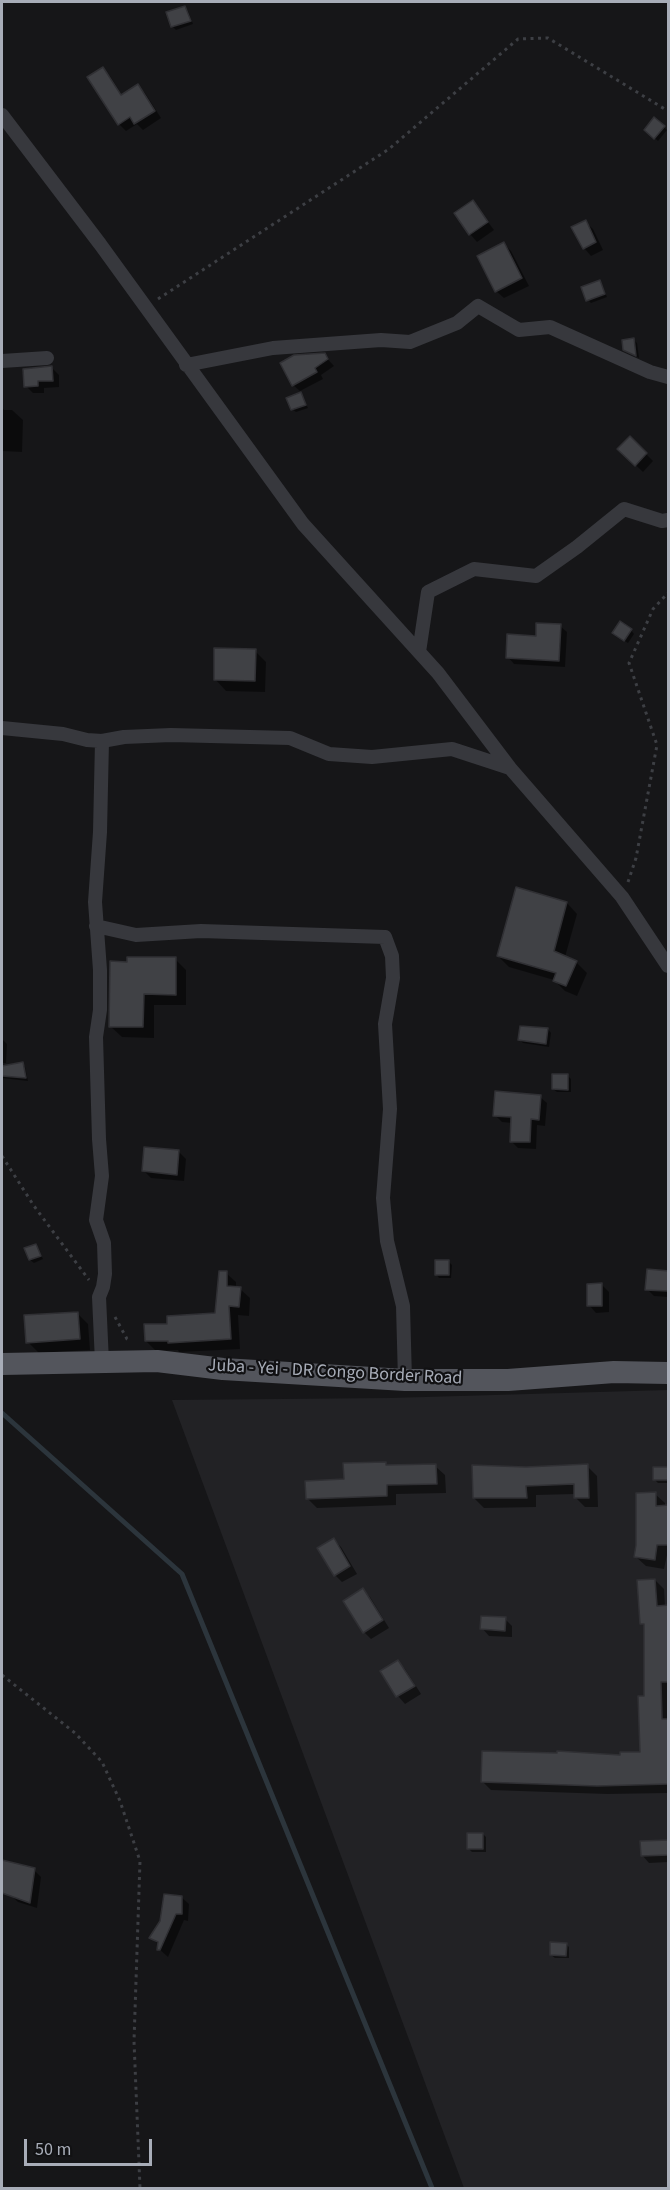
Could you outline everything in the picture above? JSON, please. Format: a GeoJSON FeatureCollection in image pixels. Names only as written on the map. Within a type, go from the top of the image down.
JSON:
{"type":"FeatureCollection","features":[{"type":"Feature","properties":{"kind":"main road","name":"Juba - Yei - DR Congo Border Road"},"geometry":{"type":"LineString","coordinates":[[2,1364],[157,1361],[223,1369],[405,1380],[508,1380],[614,1372],[669,1373]]}},
{"type":"Feature","properties":{"kind":"street"},"geometry":{"type":"LineString","coordinates":[[2,115],[100,244],[303,524],[438,673],[510,768],[622,897],[669,966]]}},
{"type":"Feature","properties":{"kind":"street"},"geometry":{"type":"LineString","coordinates":[[186,364],[273,348],[381,340],[410,342],[458,323],[478,306],[519,330],[550,327],[640,368],[669,377]]}},
{"type":"Feature","properties":{"kind":"street"},"geometry":{"type":"LineString","coordinates":[[2,361],[47,358]]}},
{"type":"Feature","properties":{"kind":"street"},"geometry":{"type":"LineString","coordinates":[[419,652],[428,592],[474,569],[536,576],[624,509],[662,521],[669,520]]}},
{"type":"Feature","properties":{"kind":"street"},"geometry":{"type":"LineString","coordinates":[[2,728],[63,734],[102,741],[124,737],[171,735],[290,738],[329,754],[372,757],[452,749],[510,768]]}},
{"type":"Feature","properties":{"kind":"street"},"geometry":{"type":"LineString","coordinates":[[102,741],[100,832],[95,890],[100,970],[100,1010],[96,1037],[102,1176],[96,1220],[104,1243],[105,1274],[99,1297],[102,1362]]}},
{"type":"Feature","properties":{"kind":"street"},"geometry":{"type":"LineString","coordinates":[[96,926],[136,935],[201,931],[385,937],[392,956],[393,978],[385,1024],[390,1109],[384,1198],[387,1241],[403,1306],[405,1380]]}},
{"type":"Feature","properties":{"kind":"path"},"geometry":{"type":"LineString","coordinates":[[144,307],[389,149],[518,39],[548,38],[669,111]]}},
{"type":"Feature","properties":{"kind":"path"},"geometry":{"type":"LineString","coordinates":[[622,897],[636,858],[657,745],[629,663],[652,609],[669,593]]}},
{"type":"Feature","properties":{"kind":"path"},"geometry":{"type":"LineString","coordinates":[[2,1156],[34,1206],[119,1323],[127,1339],[157,1361]]}},
{"type":"Feature","properties":{"kind":"path"},"geometry":{"type":"LineString","coordinates":[[2,1674],[75,1733],[102,1762],[120,1801],[140,1861],[134,2041],[140,2188]]}},
{"type":"Feature","properties":{"kind":"shaded area"},"geometry":{"type":"Polygon","coordinates":[[[668,1390],[668,2188],[464,2188],[172,1400],[390,1398],[668,1390]]]}},
{"type":"Feature","properties":{"kind":"building"},"geometry":{"type":"Polygon","coordinates":[[[185,6],[191,21],[171,27],[166,12],[185,6]]]}},
{"type":"Feature","properties":{"kind":"building"},"geometry":{"type":"Polygon","coordinates":[[[103,67],[121,95],[138,84],[155,111],[134,124],[130,117],[118,125],[87,77],[103,67]]]}},
{"type":"Feature","properties":{"kind":"building"},"geometry":{"type":"Polygon","coordinates":[[[654,117],[665,126],[654,139],[644,130],[654,117]]]}},
{"type":"Feature","properties":{"kind":"building"},"geometry":{"type":"Polygon","coordinates":[[[473,200],[488,222],[469,235],[454,213],[473,200]]]}},
{"type":"Feature","properties":{"kind":"building"},"geometry":{"type":"Polygon","coordinates":[[[586,220],[596,242],[583,249],[571,227],[586,220]]]}},
{"type":"Feature","properties":{"kind":"building"},"geometry":{"type":"Polygon","coordinates":[[[504,242],[522,278],[495,292],[477,256],[504,242]]]}},
{"type":"Feature","properties":{"kind":"building"},"geometry":{"type":"Polygon","coordinates":[[[600,280],[605,294],[586,301],[581,287],[600,280]]]}},
{"type":"Feature","properties":{"kind":"building"},"geometry":{"type":"Polygon","coordinates":[[[634,338],[636,356],[623,350],[622,340],[634,338]]]}},
{"type":"Feature","properties":{"kind":"building"},"geometry":{"type":"Polygon","coordinates":[[[325,353],[328,359],[315,368],[317,372],[292,386],[280,363],[294,355],[325,353]]]}},
{"type":"Feature","properties":{"kind":"building"},"geometry":{"type":"Polygon","coordinates":[[[52,366],[53,381],[38,381],[38,386],[24,387],[23,369],[52,366]]]}},
{"type":"Feature","properties":{"kind":"building"},"geometry":{"type":"Polygon","coordinates":[[[301,392],[306,405],[291,410],[286,398],[301,392]]]}},
{"type":"Feature","properties":{"kind":"building"},"geometry":{"type":"Polygon","coordinates":[[[630,436],[647,453],[635,466],[617,449],[630,436]]]}},
{"type":"Feature","properties":{"kind":"building"},"geometry":{"type":"Polygon","coordinates":[[[620,621],[632,629],[624,641],[612,633],[620,621]]]}},
{"type":"Feature","properties":{"kind":"building"},"geometry":{"type":"Polygon","coordinates":[[[536,623],[561,624],[559,661],[506,658],[507,634],[536,636],[536,623]]]}},
{"type":"Feature","properties":{"kind":"building"},"geometry":{"type":"Polygon","coordinates":[[[214,648],[256,649],[255,681],[214,680],[214,648]]]}},
{"type":"Feature","properties":{"kind":"building"},"geometry":{"type":"Polygon","coordinates":[[[516,887],[567,902],[554,951],[577,961],[566,986],[553,981],[556,973],[497,956],[516,887]]]}},
{"type":"Feature","properties":{"kind":"building"},"geometry":{"type":"Polygon","coordinates":[[[127,957],[176,957],[176,995],[144,994],[143,1027],[109,1027],[110,961],[127,962],[127,957]]]}},
{"type":"Feature","properties":{"kind":"building"},"geometry":{"type":"Polygon","coordinates":[[[520,1026],[548,1028],[546,1044],[518,1040],[520,1026]]]}},
{"type":"Feature","properties":{"kind":"building"},"geometry":{"type":"Polygon","coordinates":[[[23,1062],[26,1078],[2,1076],[2,1066],[23,1062]]]}},
{"type":"Feature","properties":{"kind":"building"},"geometry":{"type":"Polygon","coordinates":[[[552,1074],[568,1074],[568,1090],[552,1089],[552,1074]]]}},
{"type":"Feature","properties":{"kind":"building"},"geometry":{"type":"Polygon","coordinates":[[[495,1091],[541,1095],[539,1120],[531,1119],[530,1142],[510,1142],[511,1117],[493,1116],[495,1091]]]}},
{"type":"Feature","properties":{"kind":"building"},"geometry":{"type":"Polygon","coordinates":[[[144,1147],[179,1150],[177,1175],[142,1171],[144,1147]]]}},
{"type":"Feature","properties":{"kind":"building"},"geometry":{"type":"Polygon","coordinates":[[[36,1244],[41,1256],[29,1260],[24,1248],[36,1244]]]}},
{"type":"Feature","properties":{"kind":"building"},"geometry":{"type":"Polygon","coordinates":[[[435,1260],[449,1260],[449,1275],[435,1275],[435,1260]]]}},
{"type":"Feature","properties":{"kind":"building"},"geometry":{"type":"Polygon","coordinates":[[[647,1269],[669,1271],[669,1291],[645,1290],[647,1269]]]}},
{"type":"Feature","properties":{"kind":"building"},"geometry":{"type":"Polygon","coordinates":[[[219,1271],[227,1271],[227,1286],[241,1287],[239,1307],[229,1306],[231,1339],[168,1343],[168,1341],[145,1341],[144,1324],[167,1324],[167,1316],[215,1313],[219,1271]]]}},
{"type":"Feature","properties":{"kind":"building"},"geometry":{"type":"Polygon","coordinates":[[[602,1283],[602,1306],[587,1306],[587,1284],[602,1283]]]}},
{"type":"Feature","properties":{"kind":"building"},"geometry":{"type":"Polygon","coordinates":[[[78,1312],[80,1339],[26,1343],[24,1315],[78,1312]]]}},
{"type":"Feature","properties":{"kind":"building"},"geometry":{"type":"Polygon","coordinates":[[[386,1462],[386,1465],[436,1464],[437,1484],[387,1485],[387,1496],[306,1499],[305,1481],[344,1479],[343,1463],[386,1462]]]}},
{"type":"Feature","properties":{"kind":"building"},"geometry":{"type":"Polygon","coordinates":[[[588,1464],[589,1498],[574,1498],[574,1484],[526,1486],[527,1498],[473,1498],[472,1465],[526,1467],[588,1464]]]}},
{"type":"Feature","properties":{"kind":"building"},"geometry":{"type":"Polygon","coordinates":[[[653,1467],[669,1467],[669,1480],[653,1480],[653,1467]]]}},
{"type":"Feature","properties":{"kind":"building"},"geometry":{"type":"Polygon","coordinates":[[[656,1492],[656,1506],[669,1505],[669,1545],[657,1545],[655,1560],[634,1557],[636,1493],[656,1492]]]}},
{"type":"Feature","properties":{"kind":"building"},"geometry":{"type":"Polygon","coordinates":[[[334,1538],[350,1566],[334,1576],[317,1548],[334,1538]]]}},
{"type":"Feature","properties":{"kind":"building"},"geometry":{"type":"Polygon","coordinates":[[[655,1579],[657,1606],[669,1605],[669,1682],[661,1682],[662,1719],[669,1719],[669,1784],[597,1786],[481,1782],[482,1751],[557,1753],[557,1751],[620,1755],[620,1752],[640,1752],[638,1696],[644,1696],[644,1624],[640,1624],[637,1580],[655,1579]]]}},
{"type":"Feature","properties":{"kind":"building"},"geometry":{"type":"Polygon","coordinates":[[[363,1588],[383,1620],[363,1633],[343,1601],[363,1588]]]}},
{"type":"Feature","properties":{"kind":"building"},"geometry":{"type":"Polygon","coordinates":[[[481,1616],[506,1617],[505,1631],[480,1629],[481,1616]]]}},
{"type":"Feature","properties":{"kind":"building"},"geometry":{"type":"Polygon","coordinates":[[[398,1660],[415,1686],[396,1697],[380,1671],[398,1660]]]}},
{"type":"Feature","properties":{"kind":"building"},"geometry":{"type":"Polygon","coordinates":[[[467,1833],[483,1833],[483,1849],[467,1849],[467,1833]]]}},
{"type":"Feature","properties":{"kind":"building"},"geometry":{"type":"Polygon","coordinates":[[[669,1840],[669,1855],[641,1856],[640,1841],[669,1840]]]}},
{"type":"Feature","properties":{"kind":"building"},"geometry":{"type":"Polygon","coordinates":[[[2,1860],[35,1868],[30,1903],[2,1893],[2,1860]]]}},
{"type":"Feature","properties":{"kind":"building"},"geometry":{"type":"Polygon","coordinates":[[[164,1894],[182,1896],[182,1914],[176,1914],[160,1950],[157,1950],[158,1942],[149,1938],[160,1921],[164,1894]]]}},
{"type":"Feature","properties":{"kind":"building"},"geometry":{"type":"Polygon","coordinates":[[[550,1942],[567,1943],[566,1956],[550,1955],[550,1942]]]}},
{"type":"Feature","properties":{"kind":"waterway"},"geometry":{"type":"LineString","coordinates":[[2,1413],[182,1574],[432,2188]]}}]}
